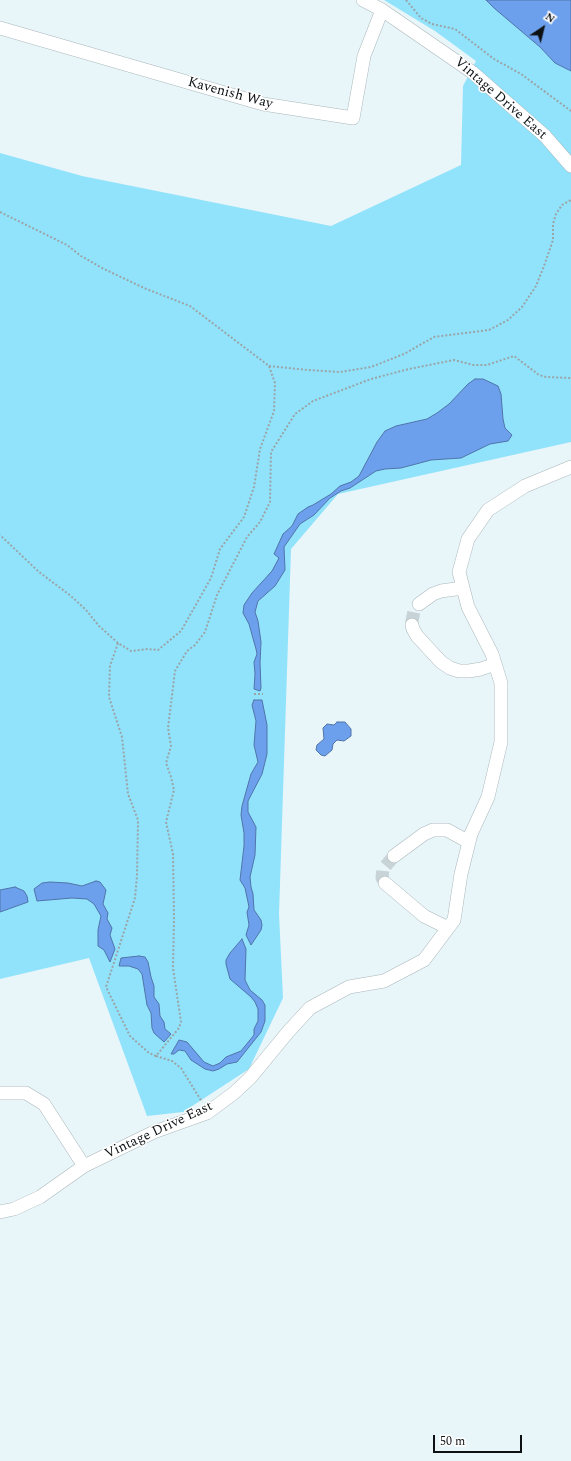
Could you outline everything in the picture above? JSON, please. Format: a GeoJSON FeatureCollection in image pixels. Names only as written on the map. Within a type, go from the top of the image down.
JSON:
{"type":"FeatureCollection","features":[{"type":"Feature","properties":{"kind":"street","name":"Vintage Drive East"},"geometry":{"type":"LineString","coordinates":[[363,0],[382,10],[472,72],[545,136],[571,166]]}},
{"type":"Feature","properties":{"kind":"street","name":"Kavenish Way"},"geometry":{"type":"LineString","coordinates":[[0,28],[263,104],[354,118],[364,56],[382,10]]}},
{"type":"Feature","properties":{"kind":"street","name":"Vintage Drive East"},"geometry":{"type":"LineString","coordinates":[[0,1212],[14,1209],[40,1197],[84,1166],[154,1132],[207,1113],[234,1093],[250,1078],[310,1008],[349,987],[384,981],[424,960],[454,920],[461,874],[470,834],[488,797],[501,742],[501,683],[492,654],[468,606],[459,572],[468,539],[488,510],[525,486],[571,467]]}},
{"type":"Feature","properties":{"kind":"street"},"geometry":{"type":"LineString","coordinates":[[419,604],[433,594],[441,591],[463,588]]}},
{"type":"Feature","properties":{"kind":"street"},"geometry":{"type":"LineString","coordinates":[[412,625],[417,636],[430,652],[450,668],[459,671],[481,669],[495,664]]}},
{"type":"Feature","properties":{"kind":"street"},"geometry":{"type":"LineString","coordinates":[[394,856],[424,834],[433,830],[447,830],[469,842]]}},
{"type":"Feature","properties":{"kind":"street"},"geometry":{"type":"LineString","coordinates":[[386,883],[424,916],[448,928]]}},
{"type":"Feature","properties":{"kind":"street"},"geometry":{"type":"LineString","coordinates":[[0,1094],[26,1093],[44,1104],[84,1166]]}},
{"type":"Feature","properties":{"kind":"path"},"geometry":{"type":"LineString","coordinates":[[406,0],[421,18],[432,24],[455,29],[494,59],[521,74],[571,111]]}},
{"type":"Feature","properties":{"kind":"path"},"geometry":{"type":"LineString","coordinates":[[269,366],[340,372],[371,367],[404,354],[434,337],[489,330],[508,320],[522,307],[536,286],[553,240],[553,224],[556,214],[562,205],[571,200]]}},
{"type":"Feature","properties":{"kind":"path"},"geometry":{"type":"LineString","coordinates":[[0,212],[67,245],[81,256],[102,268],[144,288],[190,306],[269,366],[276,383],[274,411],[260,449],[254,487],[244,517],[220,549],[211,578],[181,631],[158,650],[147,649],[131,652],[118,643],[99,626],[86,610],[39,572],[0,535]]}},
{"type":"Feature","properties":{"kind":"path"},"geometry":{"type":"LineString","coordinates":[[156,1056],[177,1031],[181,1022],[173,968],[173,854],[166,822],[174,790],[166,763],[171,746],[168,728],[175,672],[187,651],[205,632],[217,595],[247,537],[260,522],[270,502],[271,452],[295,414],[313,401],[371,379],[409,369],[454,360],[472,365],[487,365],[514,356],[539,375],[546,377],[571,378]]}},
{"type":"Feature","properties":{"kind":"path"},"geometry":{"type":"LineString","coordinates":[[118,643],[110,666],[109,697],[122,737],[128,794],[138,820],[137,875],[135,898],[120,948],[106,987],[130,1036],[149,1053],[172,1061],[181,1068],[207,1113]]}},
{"type":"Feature","properties":{"kind":"path"},"geometry":{"type":"LineString","coordinates":[[254,694],[263,694]]}},
{"type":"Feature","properties":{"kind":"shaded area"},"geometry":{"type":"Polygon","coordinates":[[[384,0],[571,0],[571,442],[338,494],[291,549],[279,914],[283,998],[249,1069],[183,1112],[147,1116],[89,958],[0,979],[0,153],[82,176],[331,226],[461,165],[463,86],[476,61],[435,31],[384,0]]]}},
{"type":"Feature","properties":{"kind":"shaded area"},"geometry":{"type":"Polygon","coordinates":[[[486,0],[571,0],[571,71],[555,63],[540,47],[486,0]]]}},
{"type":"Feature","properties":{"kind":"shaded area"},"geometry":{"type":"Polygon","coordinates":[[[475,379],[483,379],[498,386],[501,394],[505,428],[512,435],[508,441],[490,444],[461,458],[431,460],[401,468],[376,471],[350,488],[341,491],[330,498],[314,515],[300,524],[284,547],[285,570],[275,586],[258,601],[255,612],[261,642],[261,688],[260,691],[254,689],[254,662],[257,654],[249,624],[243,613],[244,605],[252,593],[272,571],[279,558],[274,554],[283,534],[292,526],[298,514],[331,494],[340,486],[351,482],[359,476],[377,442],[385,431],[396,426],[427,419],[449,404],[468,384],[475,379]]]}},
{"type":"Feature","properties":{"kind":"shaded area"},"geometry":{"type":"Polygon","coordinates":[[[254,700],[262,700],[267,725],[267,754],[262,774],[248,801],[248,812],[256,827],[255,855],[250,877],[251,887],[254,910],[261,920],[262,925],[261,930],[251,945],[246,935],[249,925],[247,912],[249,907],[245,888],[240,880],[244,846],[244,833],[241,815],[242,806],[251,774],[258,762],[254,745],[256,721],[252,705],[254,700]]]}},
{"type":"Feature","properties":{"kind":"shaded area"},"geometry":{"type":"Polygon","coordinates":[[[337,722],[345,722],[351,729],[351,736],[344,741],[337,740],[333,744],[332,750],[325,756],[321,755],[316,750],[317,745],[324,739],[323,728],[327,724],[334,725],[337,722]]]}},
{"type":"Feature","properties":{"kind":"shaded area"},"geometry":{"type":"Polygon","coordinates":[[[96,881],[100,882],[106,890],[103,904],[108,913],[107,919],[112,928],[110,935],[115,949],[110,962],[104,950],[98,946],[98,930],[101,916],[94,904],[87,899],[72,898],[37,901],[34,889],[42,883],[68,883],[82,886],[96,881]]]}},
{"type":"Feature","properties":{"kind":"shaded area"},"geometry":{"type":"Polygon","coordinates":[[[15,887],[24,891],[28,902],[0,912],[0,890],[15,887]]]}},
{"type":"Feature","properties":{"kind":"shaded area"},"geometry":{"type":"Polygon","coordinates":[[[242,939],[246,949],[245,980],[250,990],[262,1000],[265,1005],[265,1021],[261,1032],[237,1062],[227,1064],[213,1071],[205,1069],[191,1060],[185,1051],[179,1050],[174,1054],[171,1054],[179,1040],[187,1042],[204,1062],[213,1066],[220,1063],[226,1057],[241,1051],[254,1035],[254,1029],[258,1021],[258,1009],[255,1002],[230,979],[226,964],[226,960],[230,953],[242,939]]]}},
{"type":"Feature","properties":{"kind":"shaded area"},"geometry":{"type":"Polygon","coordinates":[[[139,956],[145,957],[148,962],[154,986],[154,997],[159,1004],[160,1016],[164,1022],[165,1029],[171,1034],[164,1042],[154,1033],[152,1028],[151,1013],[147,1005],[142,974],[138,969],[129,966],[119,966],[121,958],[139,956]]]}},
{"type":"Feature","properties":{"kind":"tunnel"},"geometry":{"type":"LineString","coordinates":[[412,625],[414,611],[419,604]]}},
{"type":"Feature","properties":{"kind":"tunnel"},"geometry":{"type":"LineString","coordinates":[[385,883],[382,878],[383,869],[394,856]]}}]}
